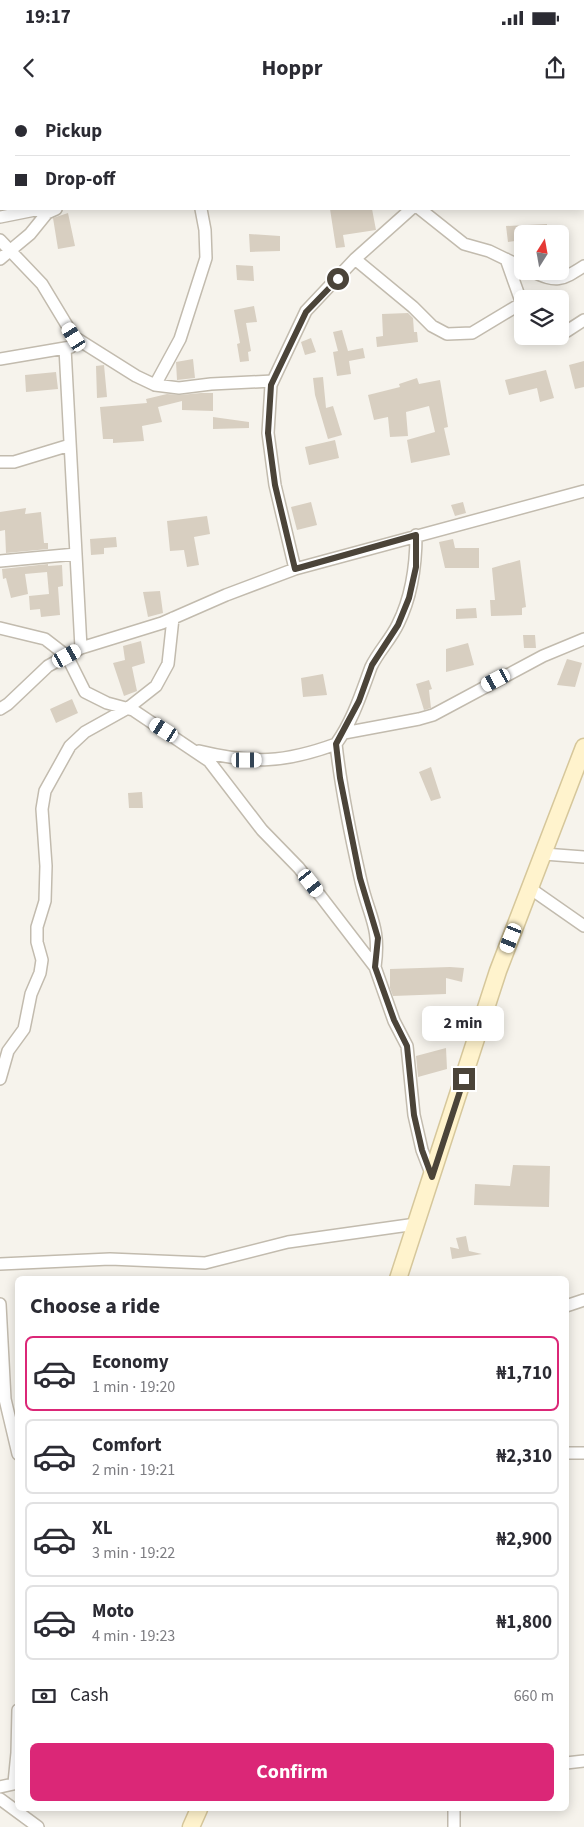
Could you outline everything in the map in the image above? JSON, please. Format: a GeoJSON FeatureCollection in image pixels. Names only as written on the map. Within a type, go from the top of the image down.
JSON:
{"type":"FeatureCollection","features":[{"type":"Feature","properties":{"kind":"street"},"geometry":{"type":"LineString","coordinates":[[0,217],[47,210]]}},
{"type":"Feature","properties":{"kind":"street"},"geometry":{"type":"LineString","coordinates":[[0,258],[30,234],[47,210]]}},
{"type":"Feature","properties":{"kind":"street"},"geometry":{"type":"LineString","coordinates":[[156,385],[180,339],[206,258],[206,230],[201,210]]}},
{"type":"Feature","properties":{"kind":"street"},"geometry":{"type":"LineString","coordinates":[[295,569],[275,485],[268,433],[273,381],[306,312],[355,259],[410,210]]}},
{"type":"Feature","properties":{"kind":"street"},"geometry":{"type":"LineString","coordinates":[[421,210],[464,244],[489,250],[514,263]]}},
{"type":"Feature","properties":{"kind":"street"},"geometry":{"type":"LineString","coordinates":[[0,240],[42,284],[74,337],[156,385],[179,388],[211,384],[273,381]]}},
{"type":"Feature","properties":{"kind":"street"},"geometry":{"type":"LineString","coordinates":[[355,259],[414,308],[432,326],[447,334],[472,333],[514,308]]}},
{"type":"Feature","properties":{"kind":"street"},"geometry":{"type":"LineString","coordinates":[[506,259],[517,290]]}},
{"type":"Feature","properties":{"kind":"street"},"geometry":{"type":"LineString","coordinates":[[569,274],[584,266]]}},
{"type":"Feature","properties":{"kind":"street"},"geometry":{"type":"LineString","coordinates":[[569,331],[584,320]]}},
{"type":"Feature","properties":{"kind":"street"},"geometry":{"type":"LineString","coordinates":[[0,359],[85,344]]}},
{"type":"Feature","properties":{"kind":"street"},"geometry":{"type":"LineString","coordinates":[[65,348],[81,648]]}},
{"type":"Feature","properties":{"kind":"street"},"geometry":{"type":"LineString","coordinates":[[0,462],[14,462],[70,445]]}},
{"type":"Feature","properties":{"kind":"street"},"geometry":{"type":"LineString","coordinates":[[0,709],[14,699],[48,666],[81,648],[173,618],[226,595],[295,569],[584,491]]}},
{"type":"Feature","properties":{"kind":"street"},"geometry":{"type":"LineString","coordinates":[[195,750],[247,760],[279,760],[303,756],[336,744],[344,733],[359,701],[372,665],[398,625],[409,598],[416,567],[416,535]]}},
{"type":"Feature","properties":{"kind":"street"},"geometry":{"type":"LineString","coordinates":[[0,562],[76,554]]}},
{"type":"Feature","properties":{"kind":"street"},"geometry":{"type":"LineString","coordinates":[[0,1078],[8,1051],[24,1029],[31,994],[40,973],[42,960],[37,942],[38,927],[45,901],[46,866],[43,846],[42,809],[45,791],[70,746],[85,732],[128,708],[156,686],[168,664],[173,618]]}},
{"type":"Feature","properties":{"kind":"street"},"geometry":{"type":"LineString","coordinates":[[0,628],[45,639],[67,656],[85,692],[107,703],[128,708],[195,750],[209,761],[262,830],[299,868],[375,967],[394,1020],[407,1046],[414,1115],[422,1150],[432,1177]]}},
{"type":"Feature","properties":{"kind":"street"},"geometry":{"type":"LineString","coordinates":[[344,733],[419,719],[433,714],[543,656],[584,640]]}},
{"type":"Feature","properties":{"kind":"street"},"geometry":{"type":"LineString","coordinates":[[336,744],[340,778],[360,878],[378,938],[375,967]]}},
{"type":"Feature","properties":{"kind":"street"},"geometry":{"type":"LineString","coordinates":[[399,1276],[498,971],[584,747]]}},
{"type":"Feature","properties":{"kind":"street"},"geometry":{"type":"LineString","coordinates":[[544,854],[584,857]]}},
{"type":"Feature","properties":{"kind":"street"},"geometry":{"type":"LineString","coordinates":[[531,889],[584,926]]}},
{"type":"Feature","properties":{"kind":"street"},"geometry":{"type":"LineString","coordinates":[[0,1264],[110,1259],[205,1263],[288,1242],[416,1224]]}},
{"type":"Feature","properties":{"kind":"street"},"geometry":{"type":"LineString","coordinates":[[569,1305],[584,1300]]}},
{"type":"Feature","properties":{"kind":"street"},"geometry":{"type":"LineString","coordinates":[[0,1304],[5,1399],[15,1441]]}},
{"type":"Feature","properties":{"kind":"street"},"geometry":{"type":"LineString","coordinates":[[569,1453],[584,1453]]}},
{"type":"Feature","properties":{"kind":"street"},"geometry":{"type":"LineString","coordinates":[[569,1763],[584,1761]]}},
{"type":"Feature","properties":{"kind":"street"},"geometry":{"type":"LineString","coordinates":[[0,1787],[15,1783]]}},
{"type":"Feature","properties":{"kind":"street"},"geometry":{"type":"LineString","coordinates":[[0,1799],[22,1821],[38,1827]]}},
{"type":"Feature","properties":{"kind":"street"},"geometry":{"type":"LineString","coordinates":[[191,1827],[198,1811]]}},
{"type":"Feature","properties":{"kind":"street"},"geometry":{"type":"LineString","coordinates":[[454,1811],[454,1827]]}},
{"type":"Feature","properties":{"kind":"building"},"geometry":{"type":"Polygon","coordinates":[[[330,210],[372,210],[376,230],[343,235],[345,247],[336,248],[330,210]]]}},
{"type":"Feature","properties":{"kind":"building"},"geometry":{"type":"Polygon","coordinates":[[[68,213],[75,246],[58,249],[53,218],[68,213]]]}},
{"type":"Feature","properties":{"kind":"building"},"geometry":{"type":"Polygon","coordinates":[[[506,226],[514,226],[514,241],[508,242],[506,226]]]}},
{"type":"Feature","properties":{"kind":"building"},"geometry":{"type":"Polygon","coordinates":[[[249,234],[280,236],[280,251],[250,252],[249,234]]]}},
{"type":"Feature","properties":{"kind":"building"},"geometry":{"type":"Polygon","coordinates":[[[236,265],[253,266],[254,281],[237,280],[236,265]]]}},
{"type":"Feature","properties":{"kind":"building"},"geometry":{"type":"Polygon","coordinates":[[[254,306],[257,322],[246,323],[251,351],[248,352],[249,361],[240,362],[237,344],[240,343],[234,310],[254,306]]]}},
{"type":"Feature","properties":{"kind":"building"},"geometry":{"type":"Polygon","coordinates":[[[408,313],[413,318],[414,332],[417,332],[418,342],[377,347],[376,337],[383,336],[382,314],[408,313]]]}},
{"type":"Feature","properties":{"kind":"building"},"geometry":{"type":"Polygon","coordinates":[[[342,330],[348,351],[363,348],[365,358],[349,361],[351,374],[337,376],[333,352],[338,351],[333,332],[342,330]]]}},
{"type":"Feature","properties":{"kind":"building"},"geometry":{"type":"Polygon","coordinates":[[[311,338],[316,352],[305,355],[301,342],[311,338]]]}},
{"type":"Feature","properties":{"kind":"building"},"geometry":{"type":"Polygon","coordinates":[[[193,359],[195,378],[177,380],[176,362],[193,359]]]}},
{"type":"Feature","properties":{"kind":"building"},"geometry":{"type":"Polygon","coordinates":[[[584,361],[584,387],[575,389],[569,365],[584,361]]]}},
{"type":"Feature","properties":{"kind":"building"},"geometry":{"type":"Polygon","coordinates":[[[104,365],[107,397],[97,398],[96,366],[104,365]]]}},
{"type":"Feature","properties":{"kind":"building"},"geometry":{"type":"Polygon","coordinates":[[[546,370],[554,398],[540,402],[537,388],[509,395],[505,380],[546,370]]]}},
{"type":"Feature","properties":{"kind":"building"},"geometry":{"type":"Polygon","coordinates":[[[56,372],[58,389],[26,392],[25,375],[56,372]]]}},
{"type":"Feature","properties":{"kind":"building"},"geometry":{"type":"Polygon","coordinates":[[[323,377],[326,408],[333,406],[342,435],[328,439],[315,395],[313,378],[323,377]]]}},
{"type":"Feature","properties":{"kind":"building"},"geometry":{"type":"Polygon","coordinates":[[[417,378],[419,384],[440,380],[448,427],[444,428],[450,455],[411,463],[407,440],[435,432],[429,406],[406,412],[408,436],[390,437],[388,417],[374,420],[368,395],[400,387],[399,384],[417,378]]]}},
{"type":"Feature","properties":{"kind":"building"},"geometry":{"type":"Polygon","coordinates":[[[213,393],[213,411],[182,410],[182,401],[158,407],[162,422],[142,426],[144,441],[113,443],[113,439],[103,439],[100,407],[147,403],[146,399],[167,394],[213,393]]]}},
{"type":"Feature","properties":{"kind":"building"},"geometry":{"type":"Polygon","coordinates":[[[213,417],[249,422],[249,428],[213,429],[213,417]]]}},
{"type":"Feature","properties":{"kind":"building"},"geometry":{"type":"Polygon","coordinates":[[[335,440],[339,458],[309,465],[305,447],[335,440]]]}},
{"type":"Feature","properties":{"kind":"building"},"geometry":{"type":"Polygon","coordinates":[[[311,502],[317,525],[297,530],[291,507],[311,502]]]}},
{"type":"Feature","properties":{"kind":"building"},"geometry":{"type":"Polygon","coordinates":[[[463,502],[466,513],[455,516],[451,505],[463,502]]]}},
{"type":"Feature","properties":{"kind":"building"},"geometry":{"type":"Polygon","coordinates":[[[26,508],[25,514],[41,512],[44,543],[48,543],[48,549],[6,553],[5,530],[0,531],[0,512],[26,508]]]}},
{"type":"Feature","properties":{"kind":"building"},"geometry":{"type":"Polygon","coordinates":[[[207,516],[210,534],[194,537],[199,565],[187,567],[184,550],[170,551],[167,521],[207,516]]]}},
{"type":"Feature","properties":{"kind":"building"},"geometry":{"type":"Polygon","coordinates":[[[116,537],[117,547],[104,548],[104,554],[91,555],[90,539],[116,537]]]}},
{"type":"Feature","properties":{"kind":"building"},"geometry":{"type":"Polygon","coordinates":[[[453,539],[455,548],[479,548],[479,568],[445,568],[439,542],[453,539]]]}},
{"type":"Feature","properties":{"kind":"building"},"geometry":{"type":"Polygon","coordinates":[[[520,560],[526,607],[522,608],[522,615],[491,616],[490,600],[495,600],[492,568],[520,560]]]}},
{"type":"Feature","properties":{"kind":"building"},"geometry":{"type":"Polygon","coordinates":[[[48,564],[48,566],[62,565],[63,586],[58,587],[60,615],[41,617],[40,609],[30,610],[29,596],[49,594],[47,572],[25,574],[28,594],[11,598],[6,578],[3,579],[2,569],[48,564]]]}},
{"type":"Feature","properties":{"kind":"building"},"geometry":{"type":"Polygon","coordinates":[[[160,591],[163,613],[148,617],[143,592],[160,591]]]}},
{"type":"Feature","properties":{"kind":"building"},"geometry":{"type":"Polygon","coordinates":[[[476,608],[477,618],[456,619],[456,609],[476,608]]]}},
{"type":"Feature","properties":{"kind":"building"},"geometry":{"type":"Polygon","coordinates":[[[523,635],[535,635],[536,648],[524,648],[523,635]]]}},
{"type":"Feature","properties":{"kind":"building"},"geometry":{"type":"Polygon","coordinates":[[[141,641],[145,663],[132,667],[137,691],[124,696],[113,663],[125,660],[123,646],[141,641]]]}},
{"type":"Feature","properties":{"kind":"building"},"geometry":{"type":"Polygon","coordinates":[[[468,643],[474,665],[446,672],[446,649],[468,643]]]}},
{"type":"Feature","properties":{"kind":"building"},"geometry":{"type":"Polygon","coordinates":[[[567,659],[582,663],[575,687],[557,685],[567,659]]]}},
{"type":"Feature","properties":{"kind":"building"},"geometry":{"type":"Polygon","coordinates":[[[323,674],[327,695],[303,697],[301,678],[323,674]]]}},
{"type":"Feature","properties":{"kind":"building"},"geometry":{"type":"Polygon","coordinates":[[[429,680],[432,689],[429,690],[431,708],[424,710],[416,684],[429,680]]]}},
{"type":"Feature","properties":{"kind":"building"},"geometry":{"type":"Polygon","coordinates":[[[72,699],[78,713],[56,723],[50,709],[72,699]]]}},
{"type":"Feature","properties":{"kind":"building"},"geometry":{"type":"Polygon","coordinates":[[[431,767],[441,798],[431,801],[419,772],[431,767]]]}},
{"type":"Feature","properties":{"kind":"building"},"geometry":{"type":"Polygon","coordinates":[[[142,792],[143,808],[129,808],[128,793],[142,792]]]}},
{"type":"Feature","properties":{"kind":"building"},"geometry":{"type":"Polygon","coordinates":[[[464,968],[462,982],[446,978],[446,994],[393,996],[390,988],[390,969],[464,968]]]}},
{"type":"Feature","properties":{"kind":"building"},"geometry":{"type":"Polygon","coordinates":[[[446,1048],[447,1069],[418,1077],[416,1056],[446,1048]]]}},
{"type":"Feature","properties":{"kind":"building"},"geometry":{"type":"Polygon","coordinates":[[[513,1165],[550,1166],[549,1207],[474,1205],[475,1184],[510,1186],[513,1165]]]}},
{"type":"Feature","properties":{"kind":"building"},"geometry":{"type":"Polygon","coordinates":[[[466,1236],[469,1251],[482,1254],[452,1259],[450,1247],[459,1249],[456,1238],[466,1236]]]}},
{"type":"Feature","properties":{"kind":"route"},"geometry":{"type":"LineString","coordinates":[[338,279],[306,312],[294,333],[271,385],[268,433],[275,485],[295,569],[416,535],[416,567],[409,598],[398,625],[372,665],[359,701],[344,733],[336,744],[340,778],[360,878],[364,895],[374,918],[378,938],[375,967],[394,1020],[407,1046],[409,1084],[414,1115],[422,1150],[432,1177],[464,1079]]}}]}
